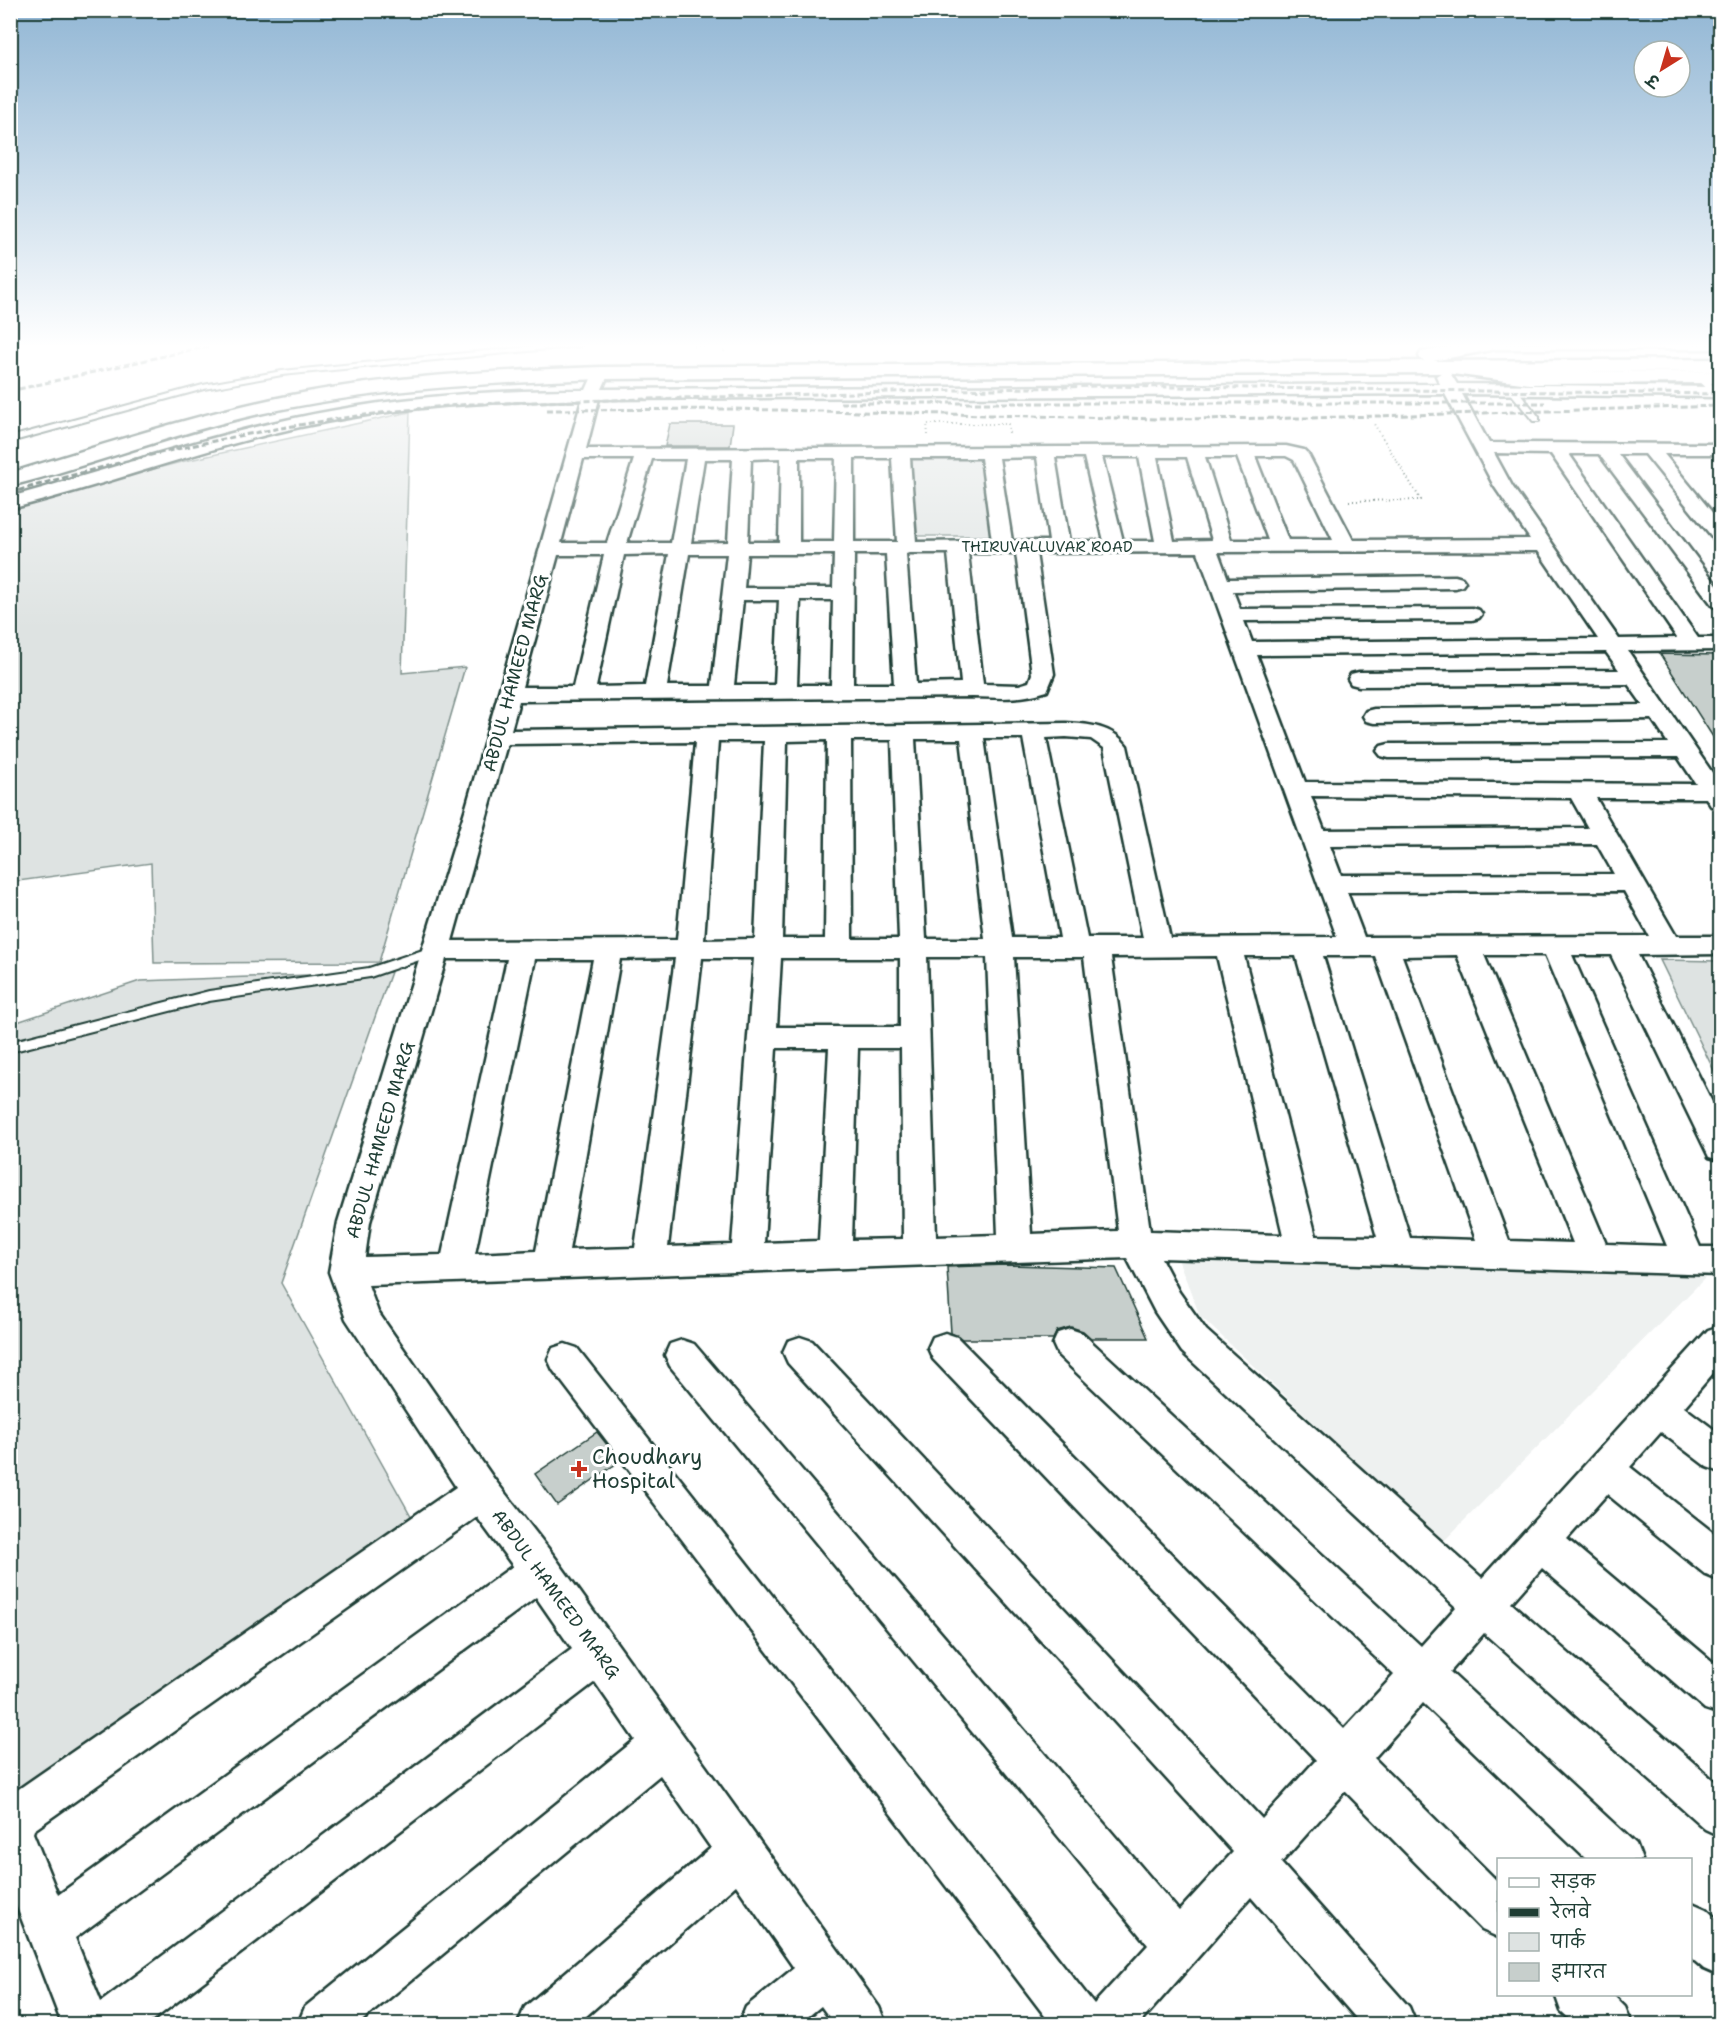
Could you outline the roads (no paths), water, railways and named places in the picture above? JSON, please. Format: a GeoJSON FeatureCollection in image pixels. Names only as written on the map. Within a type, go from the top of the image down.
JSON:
{"type":"FeatureCollection","features":[{"type":"Feature","properties":{"kind":"main road"},"geometry":{"type":"LineString","coordinates":[[10,461],[87,439]]}},
{"type":"Feature","properties":{"kind":"main road"},"geometry":{"type":"LineString","coordinates":[[10,480],[147,439]]}},
{"type":"Feature","properties":{"kind":"street"},"geometry":{"type":"LineString","coordinates":[[10,503],[235,439]]}},
{"type":"Feature","properties":{"kind":"street","name":"ABDUL HAMEED MARG"},"geometry":{"type":"LineString","coordinates":[[580,439],[498,737],[354,1222],[346,1272],[363,1319],[481,1492],[540,1570],[862,2025]]}},
{"type":"Feature","properties":{"kind":"street"},"geometry":{"type":"LineString","coordinates":[[1477,439],[1503,486],[1717,796]]}},
{"type":"Feature","properties":{"kind":"street"},"geometry":{"type":"LineString","coordinates":[[1482,448],[1712,449],[1720,468]]}},
{"type":"Feature","properties":{"kind":"street"},"geometry":{"type":"LineString","coordinates":[[1556,448],[1692,644]]}},
{"type":"Feature","properties":{"kind":"street"},"geometry":{"type":"LineString","coordinates":[[1604,448],[1720,602]]}},
{"type":"Feature","properties":{"kind":"street"},"geometry":{"type":"LineString","coordinates":[[1650,449],[1720,534]]}},
{"type":"Feature","properties":{"kind":"street"},"geometry":{"type":"LineString","coordinates":[[576,454],[1244,453],[1286,451],[1298,454],[1302,458],[1346,546]]}},
{"type":"Feature","properties":{"kind":"street"},"geometry":{"type":"LineString","coordinates":[[509,694],[905,690],[1021,692],[1039,686],[1043,674],[1014,547],[989,453]]}},
{"type":"Feature","properties":{"kind":"street"},"geometry":{"type":"LineString","coordinates":[[1045,453],[1060,547]]}},
{"type":"Feature","properties":{"kind":"street"},"geometry":{"type":"LineString","coordinates":[[1092,453],[1115,547]]}},
{"type":"Feature","properties":{"kind":"street"},"geometry":{"type":"LineString","coordinates":[[1146,453],[1166,547]]}},
{"type":"Feature","properties":{"kind":"street"},"geometry":{"type":"LineString","coordinates":[[1195,453],[1215,546],[1220,585],[1354,946]]}},
{"type":"Feature","properties":{"kind":"street"},"geometry":{"type":"LineString","coordinates":[[1244,453],[1281,546]]}},
{"type":"Feature","properties":{"kind":"street"},"geometry":{"type":"LineString","coordinates":[[583,693],[615,549],[645,454]]}},
{"type":"Feature","properties":{"kind":"street"},"geometry":{"type":"LineString","coordinates":[[655,693],[696,454]]}},
{"type":"Feature","properties":{"kind":"street"},"geometry":{"type":"LineString","coordinates":[[722,692],[738,548],[742,454]]}},
{"type":"Feature","properties":{"kind":"street"},"geometry":{"type":"LineString","coordinates":[[789,548],[790,454]]}},
{"type":"Feature","properties":{"kind":"street"},"geometry":{"type":"LineString","coordinates":[[842,691],[845,454]]}},
{"type":"Feature","properties":{"kind":"street"},"geometry":{"type":"LineString","coordinates":[[901,454],[905,690]]}},
{"type":"Feature","properties":{"kind":"street"},"geometry":{"type":"LineString","coordinates":[[1436,545],[1489,646]]}},
{"type":"Feature","properties":{"kind":"street","name":"THIRUVALLUVAR ROAD"},"geometry":{"type":"LineString","coordinates":[[549,549],[1544,545]]}},
{"type":"Feature","properties":{"kind":"street"},"geometry":{"type":"LineString","coordinates":[[957,548],[973,690]]}},
{"type":"Feature","properties":{"kind":"street"},"geometry":{"type":"LineString","coordinates":[[1220,585],[1455,582]]}},
{"type":"Feature","properties":{"kind":"street"},"geometry":{"type":"LineString","coordinates":[[733,594],[843,594]]}},
{"type":"Feature","properties":{"kind":"street"},"geometry":{"type":"LineString","coordinates":[[786,692],[790,594]]}},
{"type":"Feature","properties":{"kind":"street"},"geometry":{"type":"LineString","coordinates":[[1231,615],[1472,614]]}},
{"type":"Feature","properties":{"kind":"street"},"geometry":{"type":"LineString","coordinates":[[1244,649],[1720,644]]}},
{"type":"Feature","properties":{"kind":"street"},"geometry":{"type":"LineString","coordinates":[[1346,647],[1404,790]]}},
{"type":"Feature","properties":{"kind":"street"},"geometry":{"type":"LineString","coordinates":[[1359,679],[1635,677]]}},
{"type":"Feature","properties":{"kind":"street"},"geometry":{"type":"LineString","coordinates":[[1374,716],[1659,712]]}},
{"type":"Feature","properties":{"kind":"street"},"geometry":{"type":"LineString","coordinates":[[498,737],[776,736],[903,732],[972,734],[1033,731],[1092,733],[1110,738],[1115,746],[1158,947]]}},
{"type":"Feature","properties":{"kind":"street"},"geometry":{"type":"LineString","coordinates":[[1033,731],[1085,947],[1136,1244],[1167,1302],[1194,1341],[1484,1606],[1720,1814]]}},
{"type":"Feature","properties":{"kind":"street"},"geometry":{"type":"LineString","coordinates":[[903,732],[913,948],[920,1252]]}},
{"type":"Feature","properties":{"kind":"street"},"geometry":{"type":"LineString","coordinates":[[838,948],[839,734]]}},
{"type":"Feature","properties":{"kind":"street"},"geometry":{"type":"LineString","coordinates":[[972,734],[1000,948],[1015,1249]]}},
{"type":"Feature","properties":{"kind":"street"},"geometry":{"type":"LineString","coordinates":[[650,1261],[690,949],[707,735]]}},
{"type":"Feature","properties":{"kind":"street"},"geometry":{"type":"LineString","coordinates":[[747,1258],[768,949],[776,736]]}},
{"type":"Feature","properties":{"kind":"street"},"geometry":{"type":"LineString","coordinates":[[1389,751],[1686,750]]}},
{"type":"Feature","properties":{"kind":"street"},"geometry":{"type":"LineString","coordinates":[[1296,789],[1579,790],[1717,796]]}},
{"type":"Feature","properties":{"kind":"street"},"geometry":{"type":"LineString","coordinates":[[1579,790],[1668,945]]}},
{"type":"Feature","properties":{"kind":"street"},"geometry":{"type":"LineString","coordinates":[[1314,838],[1605,836]]}},
{"type":"Feature","properties":{"kind":"street"},"geometry":{"type":"LineString","coordinates":[[1331,884],[1631,882]]}},
{"type":"Feature","properties":{"kind":"street"},"geometry":{"type":"LineString","coordinates":[[1620,945],[1720,1148]]}},
{"type":"Feature","properties":{"kind":"street"},"geometry":{"type":"LineString","coordinates":[[435,950],[1720,945]]}},
{"type":"Feature","properties":{"kind":"street"},"geometry":{"type":"LineString","coordinates":[[1385,946],[1497,1254]]}},
{"type":"Feature","properties":{"kind":"street"},"geometry":{"type":"LineString","coordinates":[[1467,946],[1595,1257]]}},
{"type":"Feature","properties":{"kind":"street"},"geometry":{"type":"LineString","coordinates":[[346,1272],[1136,1244],[1705,1260],[1556,946]]}},
{"type":"Feature","properties":{"kind":"street"},"geometry":{"type":"LineString","coordinates":[[1228,947],[1303,1248]]}},
{"type":"Feature","properties":{"kind":"street"},"geometry":{"type":"LineString","coordinates":[[1307,947],[1398,1251]]}},
{"type":"Feature","properties":{"kind":"street"},"geometry":{"type":"LineString","coordinates":[[550,1265],[608,949]]}},
{"type":"Feature","properties":{"kind":"street"},"geometry":{"type":"LineString","coordinates":[[455,1269],[523,950]]}},
{"type":"Feature","properties":{"kind":"street"},"geometry":{"type":"LineString","coordinates":[[835,1255],[844,1037]]}},
{"type":"Feature","properties":{"kind":"street"},"geometry":{"type":"LineString","coordinates":[[762,1038],[915,1037]]}},
{"type":"Feature","properties":{"kind":"street"},"geometry":{"type":"LineString","coordinates":[[1070,1344],[1618,1858]]}},
{"type":"Feature","properties":{"kind":"street"},"geometry":{"type":"LineString","coordinates":[[945,1348],[1345,1760],[1497,1913]]}},
{"type":"Feature","properties":{"kind":"street"},"geometry":{"type":"LineString","coordinates":[[1108,2025],[1659,1409],[1717,1351]]}},
{"type":"Feature","properties":{"kind":"street"},"geometry":{"type":"LineString","coordinates":[[800,1352],[1257,1858],[1392,2025]]}},
{"type":"Feature","properties":{"kind":"street"},"geometry":{"type":"LineString","coordinates":[[682,1355],[1179,1947]]}},
{"type":"Feature","properties":{"kind":"street"},"geometry":{"type":"LineString","coordinates":[[565,1359],[1080,2025]]}},
{"type":"Feature","properties":{"kind":"street"},"geometry":{"type":"LineString","coordinates":[[1659,1409],[1720,1455]]}},
{"type":"Feature","properties":{"kind":"street"},"geometry":{"type":"LineString","coordinates":[[1605,1470],[1720,1562]]}},
{"type":"Feature","properties":{"kind":"street"},"geometry":{"type":"LineString","coordinates":[[10,1826],[19,1815],[481,1492]]}},
{"type":"Feature","properties":{"kind":"street"},"geometry":{"type":"LineString","coordinates":[[1541,1542],[1720,1694]]}},
{"type":"Feature","properties":{"kind":"street"},"geometry":{"type":"LineString","coordinates":[[50,1928],[540,1570]]}},
{"type":"Feature","properties":{"kind":"street"},"geometry":{"type":"LineString","coordinates":[[110,2025],[599,1653]]}},
{"type":"Feature","properties":{"kind":"street"},"geometry":{"type":"LineString","coordinates":[[322,2025],[664,1744]]}},
{"type":"Feature","properties":{"kind":"street"},"geometry":{"type":"LineString","coordinates":[[10,1831],[50,1928],[86,2025]]}},
{"type":"Feature","properties":{"kind":"street"},"geometry":{"type":"LineString","coordinates":[[542,2025],[741,1852]]}},
{"type":"Feature","properties":{"kind":"street"},"geometry":{"type":"LineString","coordinates":[[1692,1927],[1720,1953]]}},
{"type":"Feature","properties":{"kind":"street"},"geometry":{"type":"LineString","coordinates":[[763,2025],[825,1972]]}},
{"type":"Feature","properties":{"kind":"street"},"geometry":{"type":"LineString","coordinates":[[1579,1996],[1608,2025]]}},
{"type":"Feature","properties":{"kind":"lane"},"geometry":{"type":"LineString","coordinates":[[10,1047],[209,996],[370,972],[435,950]]}},
{"type":"Feature","properties":{"kind":"railway"},"geometry":{"type":"LineString","coordinates":[[10,493],[124,462],[224,439]]}},
{"type":"Feature","properties":{"kind":"place","name":"Choudhary Hospital"},"geometry":{"type":"Point","coordinates":[579,1469]}}]}
